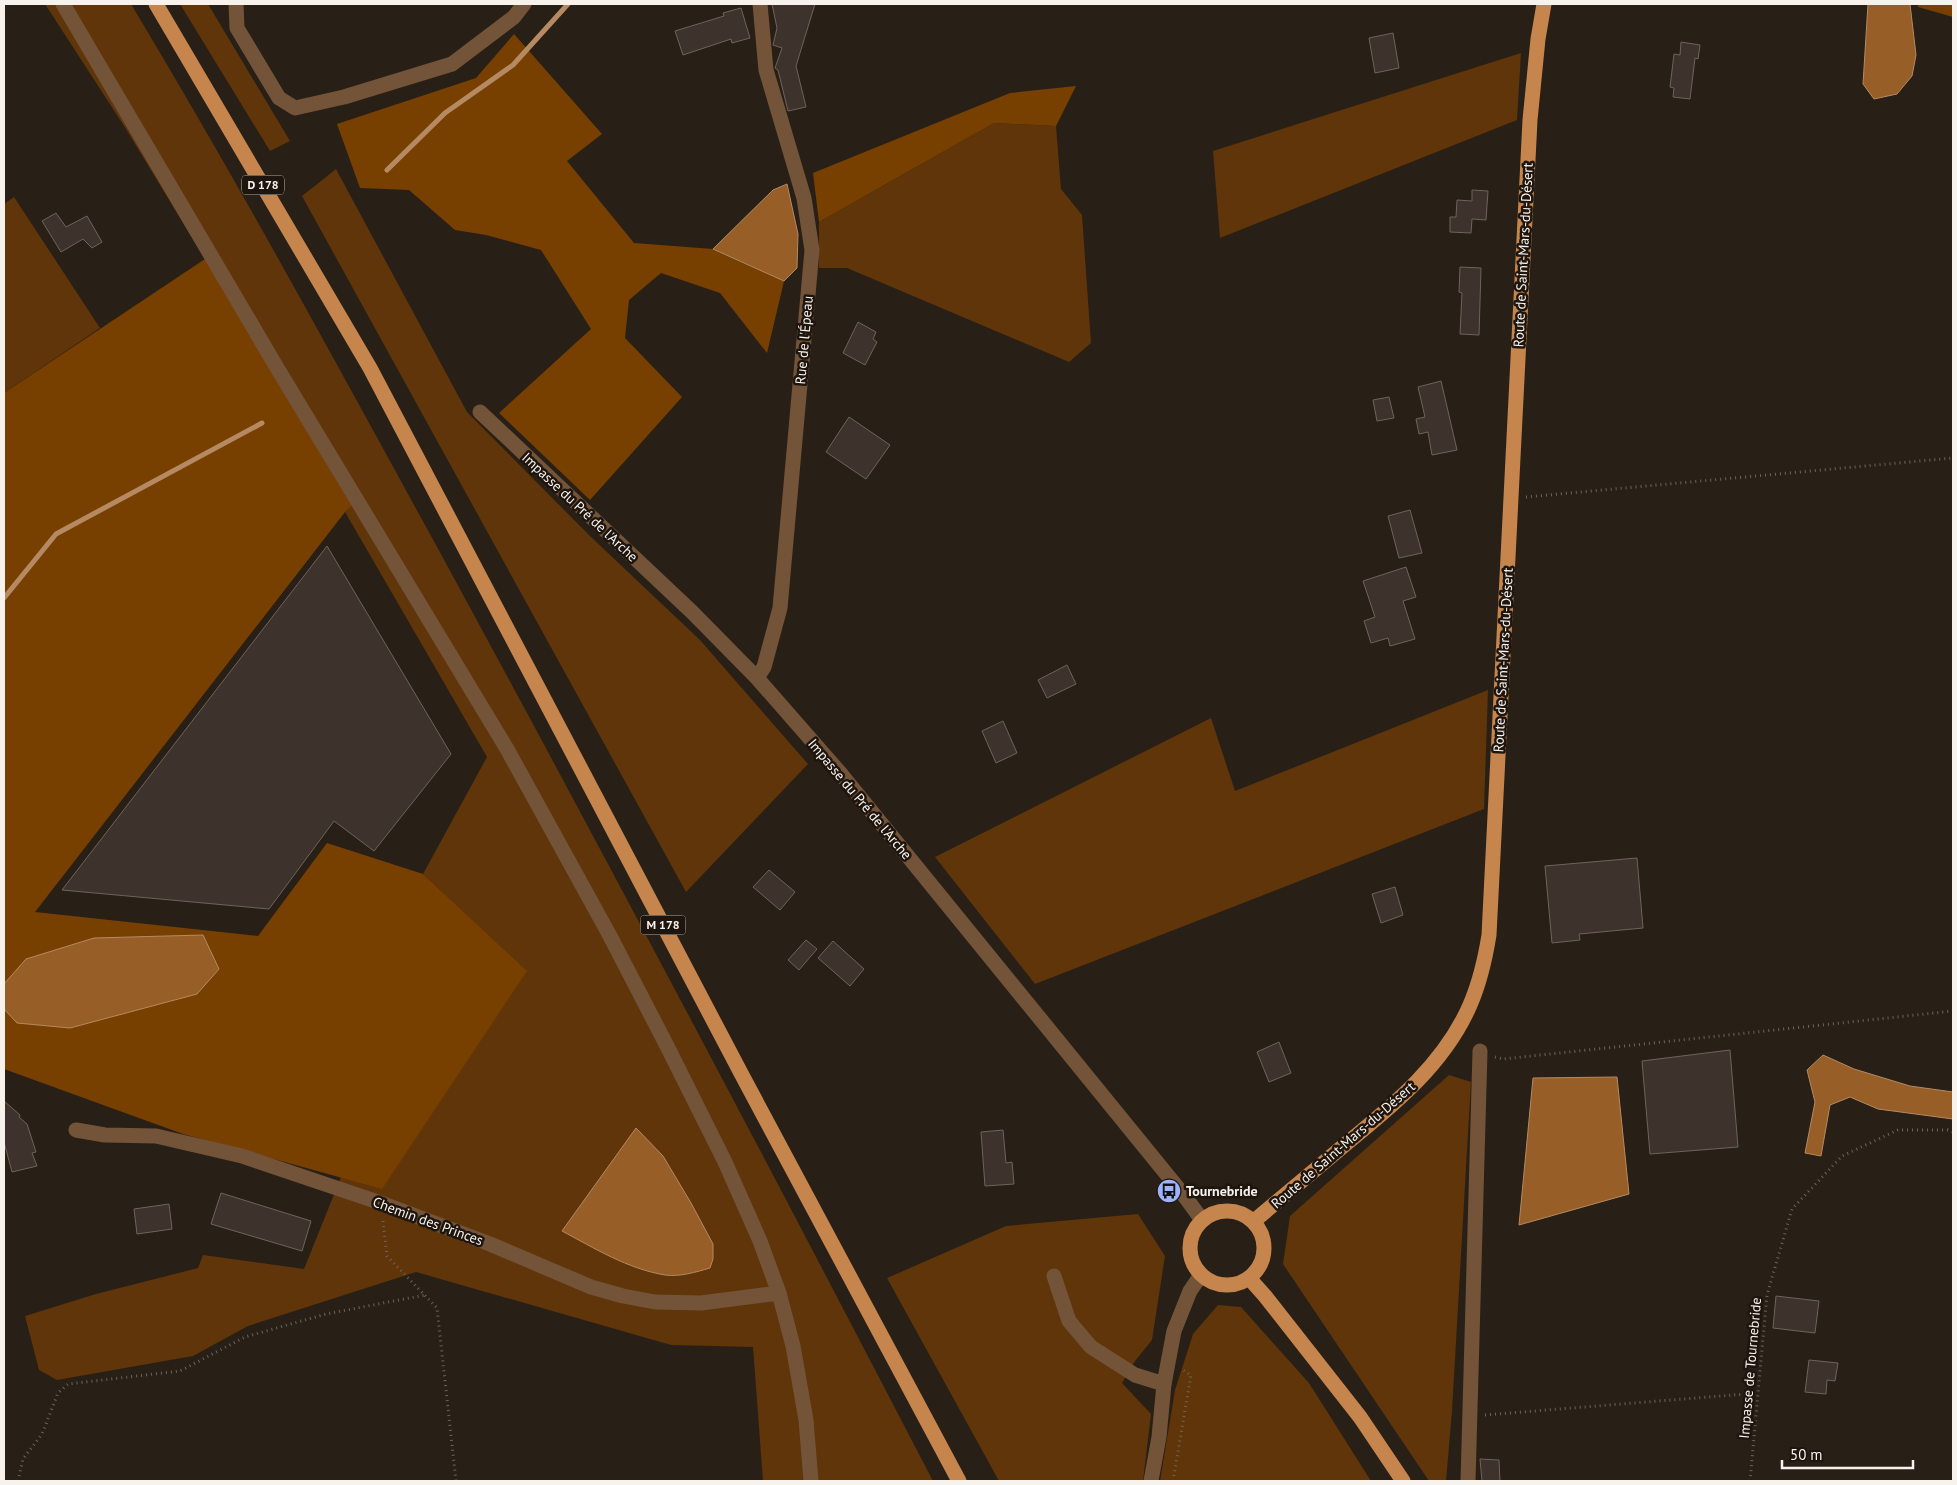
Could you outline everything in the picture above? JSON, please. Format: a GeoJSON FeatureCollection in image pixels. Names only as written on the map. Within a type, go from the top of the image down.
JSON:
{"type":"FeatureCollection","features":[{"type":"Feature","properties":{"kind":"main road","name":"D 178"},"geometry":{"type":"LineString","coordinates":[[156,4],[370,368]]}},
{"type":"Feature","properties":{"kind":"main road","name":"Route de Saint-Mars-du-Désert"},"geometry":{"type":"LineString","coordinates":[[1254,1222],[1390,1108],[1426,1073],[1450,1041],[1470,1006],[1483,970],[1489,935],[1530,120],[1537,48],[1544,4]]}},
{"type":"Feature","properties":{"kind":"main road","name":"M 178"},"geometry":{"type":"LineString","coordinates":[[370,368],[743,1077],[959,1481]]}},
{"type":"Feature","properties":{"kind":"main road"},"geometry":{"type":"LineString","coordinates":[[1222,1211],[1234,1211],[1254,1222],[1261,1232],[1264,1244],[1263,1257],[1258,1269],[1249,1278],[1237,1284],[1224,1285],[1212,1282],[1201,1275],[1194,1265],[1190,1247],[1194,1230],[1202,1220],[1211,1214],[1222,1211]]}},
{"type":"Feature","properties":{"kind":"main road"},"geometry":{"type":"LineString","coordinates":[[1249,1278],[1360,1417],[1403,1481]]}},
{"type":"Feature","properties":{"kind":"street"},"geometry":{"type":"LineString","coordinates":[[63,4],[276,366],[507,750],[610,936],[725,1162],[760,1241],[778,1293],[793,1346],[806,1420],[811,1481]]}},
{"type":"Feature","properties":{"kind":"street"},"geometry":{"type":"LineString","coordinates":[[236,4],[237,28],[279,98],[295,108],[344,97],[452,64],[514,18],[524,4]]}},
{"type":"Feature","properties":{"kind":"street","name":"Rue de l'Épeau"},"geometry":{"type":"LineString","coordinates":[[757,678],[764,667],[780,608],[812,250],[804,198],[766,70],[760,4]]}},
{"type":"Feature","properties":{"kind":"street","name":"Impasse du Pré de l'Arche"},"geometry":{"type":"LineString","coordinates":[[480,412],[692,612],[757,678],[841,774],[1202,1220]]}},
{"type":"Feature","properties":{"kind":"street"},"geometry":{"type":"LineString","coordinates":[[1468,1481],[1480,1051]]}},
{"type":"Feature","properties":{"kind":"street","name":"Chemin des Princes"},"geometry":{"type":"LineString","coordinates":[[76,1130],[105,1135],[156,1136],[242,1156],[381,1203],[490,1244],[591,1287],[624,1296],[655,1302],[701,1303],[778,1293]]}},
{"type":"Feature","properties":{"kind":"street"},"geometry":{"type":"LineString","coordinates":[[1151,1481],[1164,1384],[1174,1330],[1190,1291],[1201,1275]]}},
{"type":"Feature","properties":{"kind":"street"},"geometry":{"type":"LineString","coordinates":[[1054,1276],[1069,1321],[1091,1347],[1136,1374],[1164,1384]]}},
{"type":"Feature","properties":{"kind":"path"},"geometry":{"type":"LineString","coordinates":[[1511,498],[1953,458]]}},
{"type":"Feature","properties":{"kind":"path"},"geometry":{"type":"LineString","coordinates":[[1480,1051],[1503,1059],[1953,1011]]}},
{"type":"Feature","properties":{"kind":"path","name":"Impasse de Tournebride"},"geometry":{"type":"LineString","coordinates":[[1750,1481],[1767,1295],[1792,1209],[1842,1156],[1898,1130],[1948,1130],[1953,1132]]}},
{"type":"Feature","properties":{"kind":"path"},"geometry":{"type":"LineString","coordinates":[[381,1203],[386,1256],[437,1308],[456,1481]]}},
{"type":"Feature","properties":{"kind":"path"},"geometry":{"type":"LineString","coordinates":[[18,1481],[23,1459],[42,1434],[58,1393],[68,1384],[180,1371],[245,1337],[326,1314],[425,1295]]}},
{"type":"Feature","properties":{"kind":"path"},"geometry":{"type":"LineString","coordinates":[[1169,1359],[1191,1375],[1174,1481]]}},
{"type":"Feature","properties":{"kind":"path"},"geometry":{"type":"LineString","coordinates":[[1470,1416],[1758,1393]]}},
{"type":"Feature","properties":{"kind":"shaded area"},"geometry":{"type":"Polygon","coordinates":[[[45,4],[131,4],[328,347],[567,786],[933,1481],[763,1481],[753,1347],[671,1345],[416,1272],[248,1326],[193,1356],[57,1380],[39,1370],[25,1316],[96,1294],[198,1268],[203,1255],[304,1269],[341,1177],[382,1188],[526,971],[423,874],[487,757],[345,512],[352,506],[126,129],[45,4]]]}},
{"type":"Feature","properties":{"kind":"shaded area"},"geometry":{"type":"Polygon","coordinates":[[[180,4],[208,4],[290,141],[270,151],[180,4]]]}},
{"type":"Feature","properties":{"kind":"shaded area"},"geometry":{"type":"Polygon","coordinates":[[[1868,4],[1910,4],[1916,55],[1912,76],[1897,94],[1874,99],[1863,84],[1868,4]]]}},
{"type":"Feature","properties":{"kind":"shaded area"},"geometry":{"type":"Polygon","coordinates":[[[1918,4],[1953,4],[1953,17],[1918,7],[1918,4]]]}},
{"type":"Feature","properties":{"kind":"shaded area"},"geometry":{"type":"Polygon","coordinates":[[[514,34],[602,134],[567,161],[634,243],[713,249],[784,281],[767,353],[720,293],[661,273],[629,300],[625,338],[682,397],[590,500],[499,413],[591,329],[541,250],[486,235],[455,230],[409,190],[360,188],[337,124],[476,78],[514,34]]]}},
{"type":"Feature","properties":{"kind":"shaded area"},"geometry":{"type":"Polygon","coordinates":[[[1521,53],[1517,120],[1220,238],[1213,151],[1521,53]]]}},
{"type":"Feature","properties":{"kind":"shaded area"},"geometry":{"type":"Polygon","coordinates":[[[1076,86],[1056,126],[994,123],[819,222],[813,173],[1010,93],[1076,86]]]}},
{"type":"Feature","properties":{"kind":"shaded area"},"geometry":{"type":"Polygon","coordinates":[[[994,123],[1056,126],[1061,189],[1082,215],[1091,343],[1069,362],[847,268],[819,268],[819,222],[994,123]]]}},
{"type":"Feature","properties":{"kind":"shaded area"},"geometry":{"type":"Polygon","coordinates":[[[336,169],[467,412],[590,536],[700,640],[808,764],[686,892],[302,196],[336,169]]]}},
{"type":"Feature","properties":{"kind":"shaded area"},"geometry":{"type":"Polygon","coordinates":[[[787,184],[798,234],[797,268],[784,281],[713,249],[773,190],[787,184]]]}},
{"type":"Feature","properties":{"kind":"shaded area"},"geometry":{"type":"Polygon","coordinates":[[[14,197],[100,328],[4,393],[4,204],[14,197]]]}},
{"type":"Feature","properties":{"kind":"shaded area"},"geometry":{"type":"Polygon","coordinates":[[[205,259],[352,506],[345,512],[35,912],[258,936],[327,843],[423,874],[527,971],[382,1189],[183,1134],[4,1069],[4,393],[205,259]]]}},
{"type":"Feature","properties":{"kind":"shaded area"},"geometry":{"type":"Polygon","coordinates":[[[1488,690],[1484,809],[1035,984],[935,857],[1211,718],[1235,791],[1488,690]]]}},
{"type":"Feature","properties":{"kind":"shaded area"},"geometry":{"type":"Polygon","coordinates":[[[203,935],[219,969],[197,994],[70,1028],[17,1023],[4,1009],[4,984],[26,959],[94,938],[203,935]]]}},
{"type":"Feature","properties":{"kind":"shaded area"},"geometry":{"type":"Polygon","coordinates":[[[1823,1055],[1854,1069],[1910,1086],[1953,1092],[1953,1119],[1878,1109],[1850,1097],[1830,1105],[1821,1156],[1805,1153],[1815,1102],[1807,1070],[1823,1055]]]}},
{"type":"Feature","properties":{"kind":"shaded area"},"geometry":{"type":"Polygon","coordinates":[[[1449,1075],[1471,1082],[1452,1411],[1446,1481],[1429,1481],[1283,1264],[1290,1216],[1449,1075]]]}},
{"type":"Feature","properties":{"kind":"shaded area"},"geometry":{"type":"Polygon","coordinates":[[[1617,1077],[1629,1194],[1519,1225],[1533,1078],[1617,1077]]]}},
{"type":"Feature","properties":{"kind":"shaded area"},"geometry":{"type":"Polygon","coordinates":[[[636,1128],[663,1156],[713,1244],[713,1259],[710,1268],[676,1275],[651,1272],[625,1263],[562,1231],[636,1128]]]}},
{"type":"Feature","properties":{"kind":"shaded area"},"geometry":{"type":"Polygon","coordinates":[[[1138,1214],[1165,1256],[1152,1340],[1135,1361],[1122,1383],[1151,1414],[1143,1481],[999,1481],[887,1278],[1006,1226],[1138,1214]]]}},
{"type":"Feature","properties":{"kind":"shaded area"},"geometry":{"type":"Polygon","coordinates":[[[1218,1305],[1241,1307],[1309,1383],[1371,1481],[1160,1481],[1175,1390],[1193,1334],[1218,1305]]]}},
{"type":"Feature","properties":{"kind":"building"},"geometry":{"type":"Polygon","coordinates":[[[772,4],[815,4],[796,66],[806,107],[788,111],[778,70],[775,68],[782,48],[773,45],[777,28],[772,4]]]}},
{"type":"Feature","properties":{"kind":"building"},"geometry":{"type":"Polygon","coordinates":[[[741,8],[750,38],[732,43],[731,39],[683,55],[675,31],[724,16],[723,13],[741,8]]]}},
{"type":"Feature","properties":{"kind":"building"},"geometry":{"type":"Polygon","coordinates":[[[1393,33],[1399,68],[1375,73],[1369,38],[1393,33]]]}},
{"type":"Feature","properties":{"kind":"building"},"geometry":{"type":"Polygon","coordinates":[[[1681,42],[1700,45],[1698,59],[1695,58],[1690,99],[1673,97],[1674,88],[1670,87],[1674,54],[1680,55],[1681,42]]]}},
{"type":"Feature","properties":{"kind":"building"},"geometry":{"type":"Polygon","coordinates":[[[1472,190],[1488,191],[1486,220],[1472,219],[1471,233],[1450,232],[1450,217],[1456,217],[1457,200],[1472,201],[1472,190]]]}},
{"type":"Feature","properties":{"kind":"building"},"geometry":{"type":"Polygon","coordinates":[[[56,213],[66,227],[87,216],[102,242],[92,248],[83,239],[61,252],[42,221],[56,213]]]}},
{"type":"Feature","properties":{"kind":"building"},"geometry":{"type":"Polygon","coordinates":[[[1460,267],[1481,268],[1479,335],[1460,334],[1462,293],[1459,292],[1460,267]]]}},
{"type":"Feature","properties":{"kind":"building"},"geometry":{"type":"Polygon","coordinates":[[[858,322],[876,332],[873,339],[877,342],[865,365],[843,353],[858,322]]]}},
{"type":"Feature","properties":{"kind":"building"},"geometry":{"type":"Polygon","coordinates":[[[1441,381],[1457,450],[1432,455],[1428,432],[1419,434],[1416,419],[1425,417],[1418,387],[1441,381]]]}},
{"type":"Feature","properties":{"kind":"building"},"geometry":{"type":"Polygon","coordinates":[[[1389,397],[1394,418],[1377,421],[1373,400],[1389,397]]]}},
{"type":"Feature","properties":{"kind":"building"},"geometry":{"type":"Polygon","coordinates":[[[849,417],[890,445],[866,479],[826,452],[849,417]]]}},
{"type":"Feature","properties":{"kind":"building"},"geometry":{"type":"Polygon","coordinates":[[[1410,510],[1422,553],[1399,558],[1388,516],[1410,510]]]}},
{"type":"Feature","properties":{"kind":"building"},"geometry":{"type":"Polygon","coordinates":[[[327,546],[451,754],[374,851],[334,821],[269,909],[62,890],[327,546]]]}},
{"type":"Feature","properties":{"kind":"building"},"geometry":{"type":"Polygon","coordinates":[[[1406,567],[1416,597],[1403,601],[1415,639],[1390,646],[1388,638],[1371,643],[1364,621],[1375,617],[1363,581],[1406,567]]]}},
{"type":"Feature","properties":{"kind":"building"},"geometry":{"type":"Polygon","coordinates":[[[1067,665],[1076,684],[1047,698],[1038,680],[1067,665]]]}},
{"type":"Feature","properties":{"kind":"building"},"geometry":{"type":"Polygon","coordinates":[[[1003,721],[1017,753],[996,763],[982,731],[1003,721]]]}},
{"type":"Feature","properties":{"kind":"building"},"geometry":{"type":"Polygon","coordinates":[[[1637,858],[1643,928],[1579,934],[1580,940],[1552,943],[1545,866],[1637,858]]]}},
{"type":"Feature","properties":{"kind":"building"},"geometry":{"type":"Polygon","coordinates":[[[769,870],[795,892],[780,910],[753,887],[769,870]]]}},
{"type":"Feature","properties":{"kind":"building"},"geometry":{"type":"Polygon","coordinates":[[[1395,887],[1403,915],[1381,923],[1372,894],[1395,887]]]}},
{"type":"Feature","properties":{"kind":"building"},"geometry":{"type":"Polygon","coordinates":[[[806,940],[817,949],[799,970],[788,960],[806,940]]]}},
{"type":"Feature","properties":{"kind":"building"},"geometry":{"type":"Polygon","coordinates":[[[833,941],[864,969],[850,986],[818,958],[833,941]]]}},
{"type":"Feature","properties":{"kind":"building"},"geometry":{"type":"Polygon","coordinates":[[[1279,1042],[1291,1073],[1269,1082],[1257,1052],[1279,1042]]]}},
{"type":"Feature","properties":{"kind":"building"},"geometry":{"type":"Polygon","coordinates":[[[1730,1050],[1738,1147],[1650,1154],[1642,1061],[1730,1050]]]}},
{"type":"Feature","properties":{"kind":"building"},"geometry":{"type":"Polygon","coordinates":[[[4,1101],[27,1124],[36,1152],[32,1153],[37,1166],[12,1172],[4,1142],[4,1101]]]}},
{"type":"Feature","properties":{"kind":"building"},"geometry":{"type":"Polygon","coordinates":[[[1003,1130],[1006,1163],[1012,1162],[1014,1184],[985,1186],[981,1132],[1003,1130]]]}},
{"type":"Feature","properties":{"kind":"building"},"geometry":{"type":"Polygon","coordinates":[[[221,1193],[311,1221],[302,1251],[211,1224],[221,1193]]]}},
{"type":"Feature","properties":{"kind":"building"},"geometry":{"type":"Polygon","coordinates":[[[169,1204],[172,1229],[137,1234],[134,1209],[169,1204]]]}},
{"type":"Feature","properties":{"kind":"building"},"geometry":{"type":"Polygon","coordinates":[[[1776,1296],[1819,1301],[1815,1333],[1773,1328],[1776,1296]]]}},
{"type":"Feature","properties":{"kind":"building"},"geometry":{"type":"Polygon","coordinates":[[[1809,1360],[1838,1363],[1835,1381],[1827,1380],[1826,1394],[1805,1392],[1809,1360]]]}},
{"type":"Feature","properties":{"kind":"building"},"geometry":{"type":"Polygon","coordinates":[[[1480,1459],[1499,1460],[1500,1481],[1482,1481],[1480,1459]]]}},
{"type":"Feature","properties":{"kind":"waterway"},"geometry":{"type":"LineString","coordinates":[[387,170],[445,113],[513,65],[568,4]]}},
{"type":"Feature","properties":{"kind":"waterway"},"geometry":{"type":"LineString","coordinates":[[4,598],[56,534],[262,423]]}},
{"type":"Feature","properties":{"kind":"place","name":"Tournebride"},"geometry":{"type":"Point","coordinates":[1169,1191]}}]}
